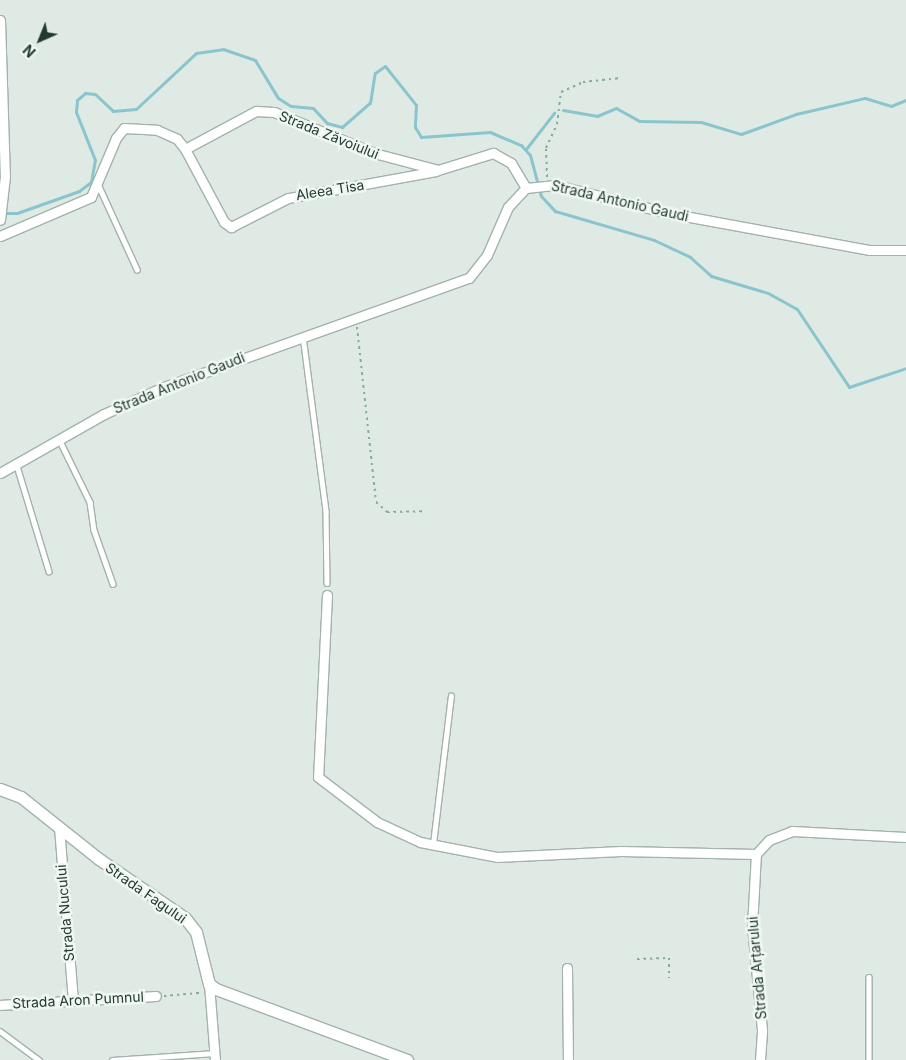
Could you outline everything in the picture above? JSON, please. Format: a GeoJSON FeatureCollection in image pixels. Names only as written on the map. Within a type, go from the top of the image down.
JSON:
{"type":"FeatureCollection","features":[{"type":"Feature","properties":{"kind":"street"},"geometry":{"type":"LineString","coordinates":[[0,20],[4,205],[0,220]]}},
{"type":"Feature","properties":{"kind":"street","name":"Strada Zăvoiului"},"geometry":{"type":"LineString","coordinates":[[185,149],[247,115],[265,111],[374,154],[438,170]]}},
{"type":"Feature","properties":{"kind":"street"},"geometry":{"type":"LineString","coordinates":[[0,236],[85,202],[98,184],[116,138],[124,128],[157,130],[177,139],[185,149]]}},
{"type":"Feature","properties":{"kind":"street","name":"Aleea Tisa"},"geometry":{"type":"LineString","coordinates":[[185,149],[224,222],[231,227],[288,198],[438,170]]}},
{"type":"Feature","properties":{"kind":"street"},"geometry":{"type":"LineString","coordinates":[[438,170],[493,153],[511,163],[536,186]]}},
{"type":"Feature","properties":{"kind":"street","name":"Strada Antonio Gaudi"},"geometry":{"type":"LineString","coordinates":[[0,473],[17,466],[122,405],[303,334],[469,278],[487,255],[508,207],[536,186],[869,250],[906,250]]}},
{"type":"Feature","properties":{"kind":"street"},"geometry":{"type":"LineString","coordinates":[[327,595],[318,777],[377,822],[433,844],[497,857],[620,850],[756,854],[769,840],[792,831],[906,837]]}},
{"type":"Feature","properties":{"kind":"street","name":"Strada Fagului"},"geometry":{"type":"LineString","coordinates":[[0,789],[21,796],[59,827],[192,926],[209,984]]}},
{"type":"Feature","properties":{"kind":"street","name":"Strada Nucului"},"geometry":{"type":"LineString","coordinates":[[59,827],[73,1000]]}},
{"type":"Feature","properties":{"kind":"street","name":"Strada Arțarului"},"geometry":{"type":"LineString","coordinates":[[756,854],[752,927],[762,1030],[760,1060]]}},
{"type":"Feature","properties":{"kind":"street"},"geometry":{"type":"LineString","coordinates":[[567,968],[568,1060]]}},
{"type":"Feature","properties":{"kind":"street"},"geometry":{"type":"LineString","coordinates":[[215,1057],[209,984],[407,1060]]}},
{"type":"Feature","properties":{"kind":"street","name":"Strada Aron Pumnul"},"geometry":{"type":"LineString","coordinates":[[0,1005],[156,996]]}},
{"type":"Feature","properties":{"kind":"lane"},"geometry":{"type":"LineString","coordinates":[[98,184],[137,269]]}},
{"type":"Feature","properties":{"kind":"lane"},"geometry":{"type":"LineString","coordinates":[[303,334],[326,511],[328,583]]}},
{"type":"Feature","properties":{"kind":"lane"},"geometry":{"type":"LineString","coordinates":[[60,441],[90,502],[94,530],[113,584]]}},
{"type":"Feature","properties":{"kind":"lane"},"geometry":{"type":"LineString","coordinates":[[17,466],[49,571]]}},
{"type":"Feature","properties":{"kind":"lane"},"geometry":{"type":"LineString","coordinates":[[433,844],[451,696]]}},
{"type":"Feature","properties":{"kind":"lane"},"geometry":{"type":"LineString","coordinates":[[869,977],[869,1060]]}},
{"type":"Feature","properties":{"kind":"lane"},"geometry":{"type":"LineString","coordinates":[[0,1031],[39,1060]]}},
{"type":"Feature","properties":{"kind":"lane"},"geometry":{"type":"LineString","coordinates":[[112,1060],[215,1057]]}},
{"type":"Feature","properties":{"kind":"path"},"geometry":{"type":"LineString","coordinates":[[536,186],[546,148],[557,124],[561,92],[583,82],[621,78]]}},
{"type":"Feature","properties":{"kind":"path"},"geometry":{"type":"LineString","coordinates":[[356,316],[376,502],[387,512],[426,511]]}},
{"type":"Feature","properties":{"kind":"path"},"geometry":{"type":"LineString","coordinates":[[637,959],[669,958],[669,978]]}},
{"type":"Feature","properties":{"kind":"path"},"geometry":{"type":"LineString","coordinates":[[156,996],[200,995],[209,984]]}},
{"type":"Feature","properties":{"kind":"waterway"},"geometry":{"type":"LineString","coordinates":[[3,213],[17,213],[79,191],[91,182],[95,160],[76,112],[77,100],[85,93],[95,94],[113,111],[136,109],[196,53],[223,49],[255,60],[278,98],[291,106],[313,108],[327,123],[342,127],[370,103],[375,73],[385,66],[416,105],[415,127],[421,137],[490,132],[521,145],[530,155],[541,196],[555,211],[654,240],[690,257],[711,276],[768,293],[797,309],[849,387],[906,368]]}},
{"type":"Feature","properties":{"kind":"waterway"},"geometry":{"type":"LineString","coordinates":[[563,110],[597,116],[616,108],[639,121],[701,122],[741,134],[796,114],[865,98],[891,106],[906,100]]}},
{"type":"Feature","properties":{"kind":"waterway"},"geometry":{"type":"LineString","coordinates":[[526,149],[554,113]]}}]}
